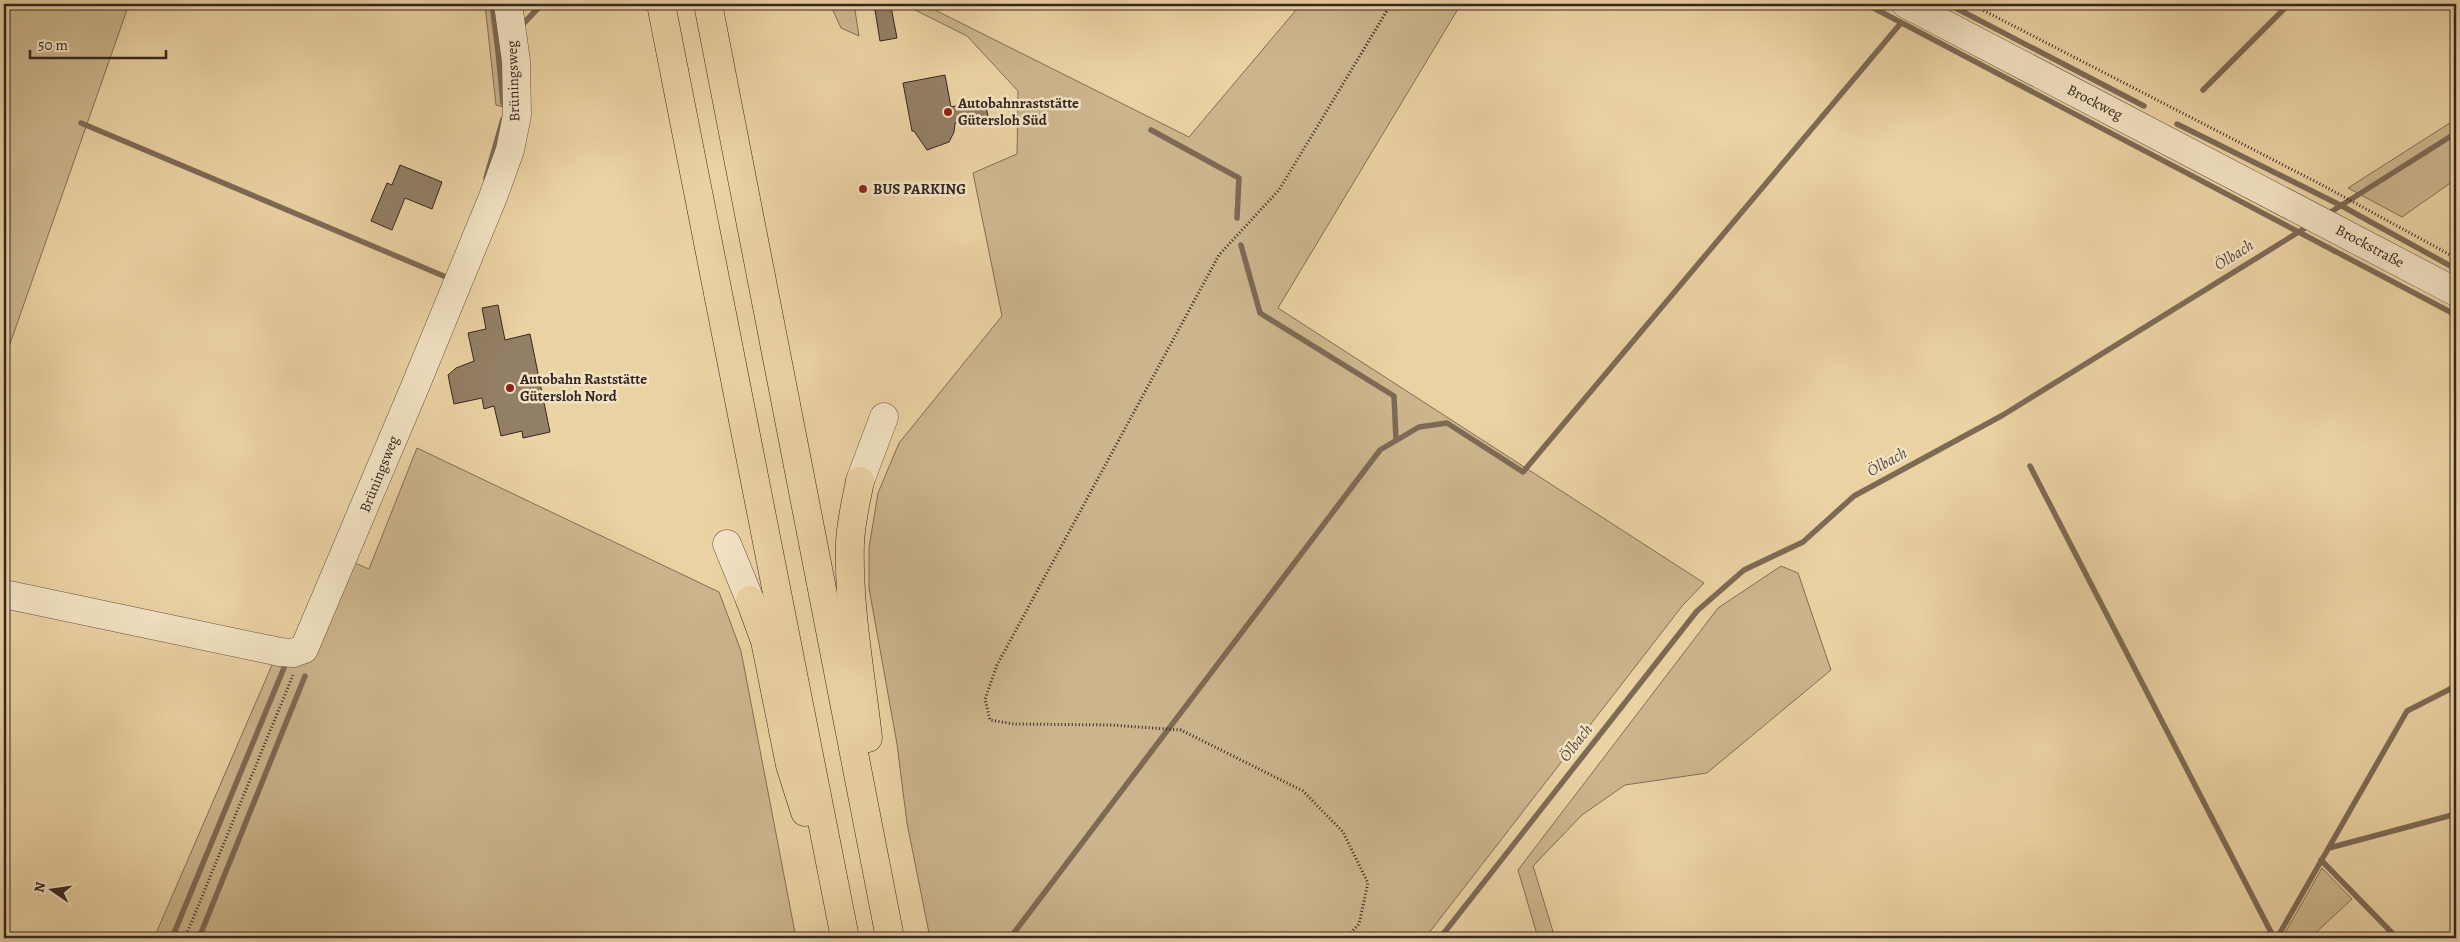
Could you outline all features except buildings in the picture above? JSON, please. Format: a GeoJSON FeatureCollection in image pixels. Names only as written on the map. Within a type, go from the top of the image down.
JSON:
{"type":"FeatureCollection","features":[{"type":"Feature","properties":{"kind":"highway"},"geometry":{"type":"LineString","coordinates":[[661,4],[845,938]]}},
{"type":"Feature","properties":{"kind":"highway"},"geometry":{"type":"LineString","coordinates":[[708,4],[890,938]]}},
{"type":"Feature","properties":{"kind":"highway"},"geometry":{"type":"LineString","coordinates":[[862,475],[850,542],[856,632],[875,800],[877,870]]}},
{"type":"Feature","properties":{"kind":"highway"},"geometry":{"type":"LineString","coordinates":[[750,600],[765,641],[799,794],[834,878]]}},
{"type":"Feature","properties":{"kind":"street","name":"Brüningsweg"},"geometry":{"type":"LineString","coordinates":[[304,649],[414,389],[493,197],[510,150],[517,116],[516,61],[508,4]]}},
{"type":"Feature","properties":{"kind":"street","name":"Brockweg"},"geometry":{"type":"LineString","coordinates":[[1906,4],[2283,200]]}},
{"type":"Feature","properties":{"kind":"street","name":"Brockstraße"},"geometry":{"type":"LineString","coordinates":[[2283,200],[2456,292]]}},
{"type":"Feature","properties":{"kind":"street"},"geometry":{"type":"LineString","coordinates":[[862,475],[878,422]]}},
{"type":"Feature","properties":{"kind":"street"},"geometry":{"type":"LineString","coordinates":[[727,544],[750,600]]}},
{"type":"Feature","properties":{"kind":"street"},"geometry":{"type":"LineString","coordinates":[[4,594],[280,652],[293,653],[304,649]]}},
{"type":"Feature","properties":{"kind":"path"},"geometry":{"type":"LineString","coordinates":[[1346,938],[1359,924],[1368,883],[1343,832],[1303,791],[1181,730],[1112,725],[1014,724],[990,720],[985,699],[997,665],[1219,255],[1279,190],[1391,4]]}},
{"type":"Feature","properties":{"kind":"path"},"geometry":{"type":"LineString","coordinates":[[1971,4],[2322,185],[2456,258]]}},
{"type":"Feature","properties":{"kind":"path"},"geometry":{"type":"LineString","coordinates":[[184,938],[304,649]]}},
{"type":"Feature","properties":{"kind":"shaded area"},"geometry":{"type":"Polygon","coordinates":[[[4,4],[129,4],[4,361],[4,4]]]}},
{"type":"Feature","properties":{"kind":"shaded area"},"geometry":{"type":"Polygon","coordinates":[[[485,4],[503,4],[511,109],[496,105],[485,4]]]}},
{"type":"Feature","properties":{"kind":"shaded area"},"geometry":{"type":"Polygon","coordinates":[[[830,4],[854,4],[859,36],[841,28],[830,4]]]}},
{"type":"Feature","properties":{"kind":"shaded area"},"geometry":{"type":"Polygon","coordinates":[[[903,4],[923,4],[1189,137],[1301,4],[1461,4],[1278,308],[1704,583],[1683,605],[1425,938],[930,938],[907,823],[897,744],[869,588],[869,548],[878,493],[899,443],[1002,316],[973,173],[1017,154],[1018,91],[967,36],[903,4]]]}},
{"type":"Feature","properties":{"kind":"shaded area"},"geometry":{"type":"Polygon","coordinates":[[[2456,119],[2456,179],[2402,217],[2348,188],[2456,119]]]}},
{"type":"Feature","properties":{"kind":"shaded area"},"geometry":{"type":"Polygon","coordinates":[[[417,448],[719,592],[741,651],[796,938],[154,938],[275,658],[308,663],[350,561],[369,569],[417,448]]]}},
{"type":"Feature","properties":{"kind":"shaded area"},"geometry":{"type":"Polygon","coordinates":[[[1781,566],[1798,573],[1831,670],[1707,773],[1625,785],[1582,815],[1533,866],[1555,938],[1538,938],[1518,870],[1718,608],[1781,566]]]}},
{"type":"Feature","properties":{"kind":"shaded area"},"geometry":{"type":"Polygon","coordinates":[[[2322,868],[2352,899],[2310,938],[2282,938],[2322,868]]]}},
{"type":"Feature","properties":{"kind":"waterway"},"geometry":{"type":"LineString","coordinates":[[492,4],[498,51]]}},
{"type":"Feature","properties":{"kind":"waterway"},"geometry":{"type":"LineString","coordinates":[[524,23],[542,4]]}},
{"type":"Feature","properties":{"kind":"waterway"},"geometry":{"type":"LineString","coordinates":[[1866,4],[2456,315]]}},
{"type":"Feature","properties":{"kind":"waterway"},"geometry":{"type":"LineString","coordinates":[[1948,4],[2144,106]]}},
{"type":"Feature","properties":{"kind":"waterway"},"geometry":{"type":"LineString","coordinates":[[2203,90],[2289,4]]}},
{"type":"Feature","properties":{"kind":"waterway"},"geometry":{"type":"LineString","coordinates":[[1010,938],[1380,450],[1419,427],[1447,423],[1523,472],[1901,23]]}},
{"type":"Feature","properties":{"kind":"waterway"},"geometry":{"type":"LineString","coordinates":[[503,47],[498,51],[503,103]]}},
{"type":"Feature","properties":{"kind":"waterway"},"geometry":{"type":"LineString","coordinates":[[486,178],[503,119]]}},
{"type":"Feature","properties":{"kind":"waterway"},"geometry":{"type":"LineString","coordinates":[[81,123],[446,277]]}},
{"type":"Feature","properties":{"kind":"waterway"},"geometry":{"type":"LineString","coordinates":[[2177,124],[2340,205],[2456,269]]}},
{"type":"Feature","properties":{"kind":"waterway"},"geometry":{"type":"LineString","coordinates":[[1151,130],[1239,178],[1237,218]]}},
{"type":"Feature","properties":{"kind":"waterway","name":"Ölbach"},"geometry":{"type":"LineString","coordinates":[[2326,215],[2456,133]]}},
{"type":"Feature","properties":{"kind":"waterway","name":"Ölbach"},"geometry":{"type":"LineString","coordinates":[[1440,938],[1697,611],[1744,570],[1803,542],[1854,496],[2003,415],[2310,225]]}},
{"type":"Feature","properties":{"kind":"waterway"},"geometry":{"type":"LineString","coordinates":[[1241,245],[1260,313],[1394,396],[1396,440]]}},
{"type":"Feature","properties":{"kind":"waterway"},"geometry":{"type":"LineString","coordinates":[[2030,466],[2274,938]]}},
{"type":"Feature","properties":{"kind":"waterway"},"geometry":{"type":"LineString","coordinates":[[172,938],[286,663]]}},
{"type":"Feature","properties":{"kind":"waterway"},"geometry":{"type":"LineString","coordinates":[[199,938],[305,676]]}},
{"type":"Feature","properties":{"kind":"waterway"},"geometry":{"type":"LineString","coordinates":[[2277,938],[2407,711],[2456,686]]}},
{"type":"Feature","properties":{"kind":"waterway"},"geometry":{"type":"LineString","coordinates":[[2329,848],[2456,814]]}},
{"type":"Feature","properties":{"kind":"waterway"},"geometry":{"type":"LineString","coordinates":[[2321,860],[2397,938]]}},
{"type":"Feature","properties":{"kind":"place","name":"Autobahnraststätte Gütersloh Süd"},"geometry":{"type":"Point","coordinates":[948,112]}},
{"type":"Feature","properties":{"kind":"place","name":"BUS PARKING"},"geometry":{"type":"Point","coordinates":[863,189]}},
{"type":"Feature","properties":{"kind":"place","name":"Autobahn Raststätte Gütersloh Nord"},"geometry":{"type":"Point","coordinates":[510,388]}}]}
